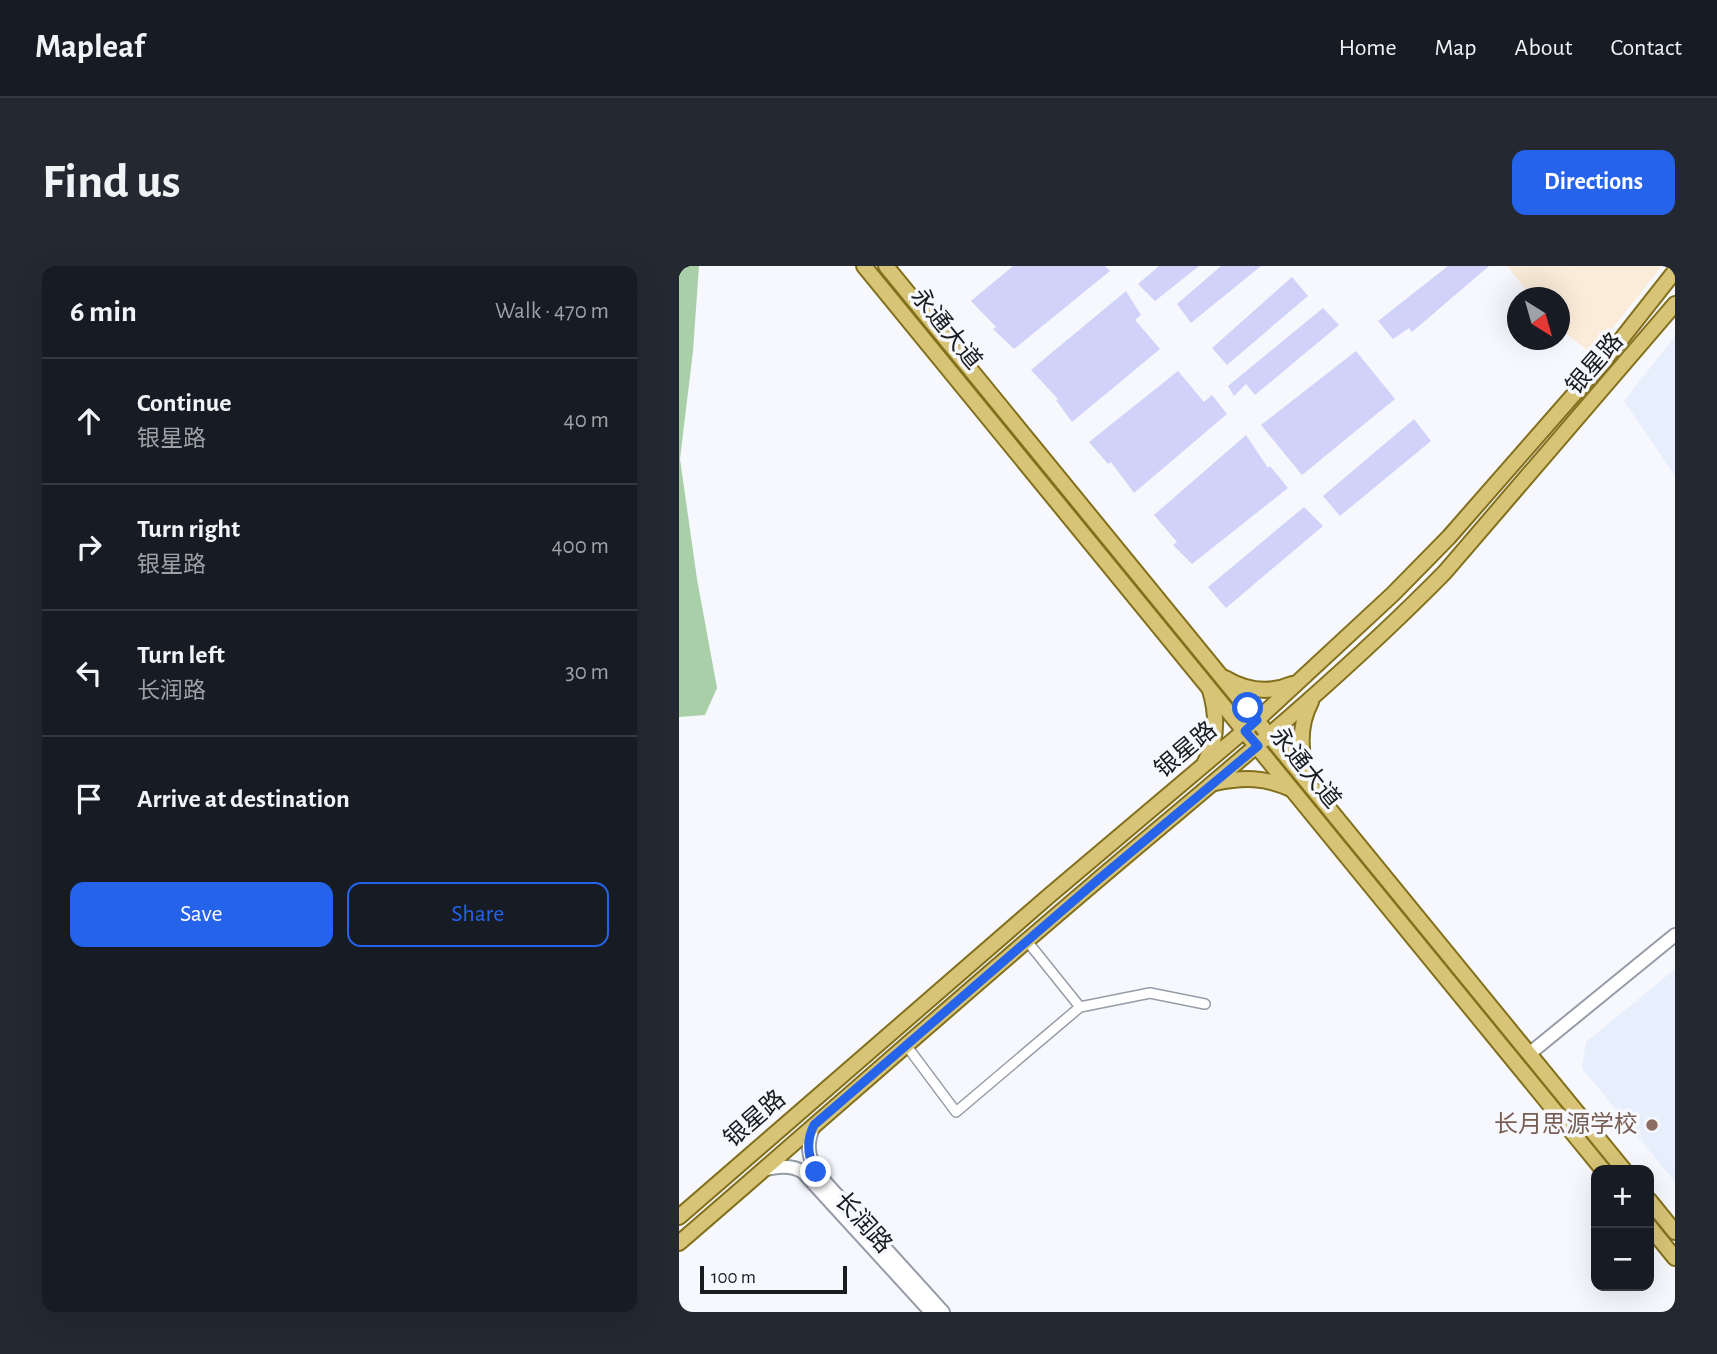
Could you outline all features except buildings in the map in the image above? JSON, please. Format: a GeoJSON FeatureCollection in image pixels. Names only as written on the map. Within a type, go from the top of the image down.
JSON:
{"type":"FeatureCollection","features":[{"type":"Feature","properties":{"kind":"main road","name":"永通大道"},"geometry":{"type":"LineString","coordinates":[[864,266],[1599,1165]]}},
{"type":"Feature","properties":{"kind":"main road","name":"永通大道"},"geometry":{"type":"LineString","coordinates":[[886,266],[1620,1165]]}},
{"type":"Feature","properties":{"kind":"main road","name":"银星路"},"geometry":{"type":"LineString","coordinates":[[679,1217],[1050,895],[1245,731],[1393,594],[1449,537],[1612,351],[1675,271]]}},
{"type":"Feature","properties":{"kind":"main road","name":"银星路"},"geometry":{"type":"LineString","coordinates":[[679,1243],[1314,696],[1445,572],[1675,304]]}},
{"type":"Feature","properties":{"kind":"main road"},"geometry":{"type":"LineString","coordinates":[[1221,675],[1238,684],[1259,690],[1278,689],[1303,678]]}},
{"type":"Feature","properties":{"kind":"main road"},"geometry":{"type":"LineString","coordinates":[[1202,767],[1212,746],[1215,724],[1208,685]]}},
{"type":"Feature","properties":{"kind":"main road"},"geometry":{"type":"LineString","coordinates":[[1308,782],[1301,739],[1304,716],[1314,696]]}},
{"type":"Feature","properties":{"kind":"main road"},"geometry":{"type":"LineString","coordinates":[[1214,783],[1255,778],[1268,780],[1294,791]]}},
{"type":"Feature","properties":{"kind":"main road"},"geometry":{"type":"LineString","coordinates":[[1529,1054],[1675,934]]}},
{"type":"Feature","properties":{"kind":"main road","name":"长润路"},"geometry":{"type":"LineString","coordinates":[[814,1125],[808,1148],[816,1172],[943,1312]]}},
{"type":"Feature","properties":{"kind":"main road","name":"长润路"},"geometry":{"type":"LineString","coordinates":[[762,1170],[787,1167],[803,1172],[932,1312]]}},
{"type":"Feature","properties":{"kind":"main road"},"geometry":{"type":"LineString","coordinates":[[1654,1206],[1675,1232]]}},
{"type":"Feature","properties":{"kind":"main road"},"geometry":{"type":"LineString","coordinates":[[1651,1228],[1675,1258]]}},
{"type":"Feature","properties":{"kind":"street"},"geometry":{"type":"LineString","coordinates":[[1027,941],[1080,1007]]}},
{"type":"Feature","properties":{"kind":"street"},"geometry":{"type":"LineString","coordinates":[[907,1045],[956,1112],[1080,1007],[1150,993],[1205,1004]]}},
{"type":"Feature","properties":{"kind":"shaded area"},"geometry":{"type":"Polygon","coordinates":[[[1507,266],[1662,266],[1592,354],[1570,337],[1570,287],[1524,287],[1507,266]]]}},
{"type":"Feature","properties":{"kind":"shaded area"},"geometry":{"type":"Polygon","coordinates":[[[1675,336],[1675,476],[1624,401],[1675,336]]]}},
{"type":"Feature","properties":{"kind":"shaded area","name":"长月思源学校"},"geometry":{"type":"Polygon","coordinates":[[[1675,969],[1675,1182],[1582,1068],[1586,1042],[1675,969]]]}},
{"type":"Feature","properties":{"kind":"green space"},"geometry":{"type":"Polygon","coordinates":[[[679,266],[699,266],[693,351],[680,459],[697,579],[717,688],[705,715],[679,717],[679,266]]]}},
{"type":"Feature","properties":{"kind":"place","name":"长月思源学校"},"geometry":{"type":"Point","coordinates":[1652,1125]}},
{"type":"Feature","properties":{"kind":"route"},"geometry":{"type":"LineString","coordinates":[[816,1172],[808,1148],[814,1125],[1093,884],[1258,746],[1245,731],[1257,720],[1248,708]]}}]}
